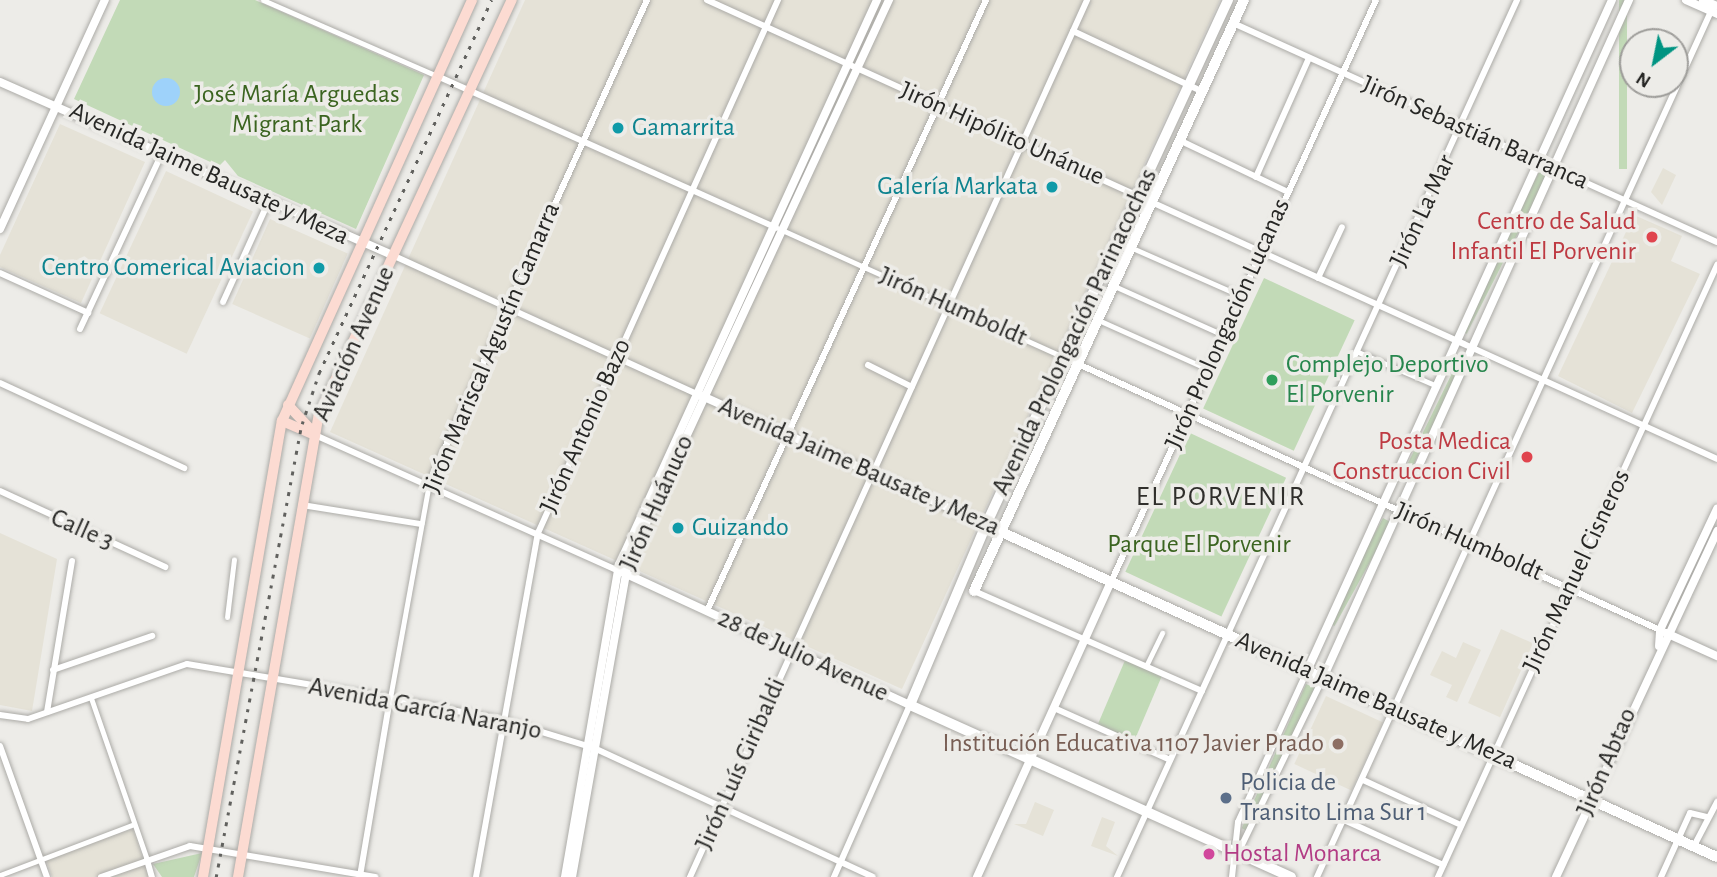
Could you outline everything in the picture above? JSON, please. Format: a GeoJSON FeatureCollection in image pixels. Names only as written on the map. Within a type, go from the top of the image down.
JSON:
{"type":"FeatureCollection","features":[{"type":"Feature","properties":{"kind":"main road","name":"Aviación Avenue"},"geometry":{"type":"LineString","coordinates":[[204,877],[282,421],[472,0]]}},
{"type":"Feature","properties":{"kind":"main road","name":"Aviación Avenue"},"geometry":{"type":"LineString","coordinates":[[238,877],[315,435],[393,255],[512,0]]}},
{"type":"Feature","properties":{"kind":"main road","name":"Avenida Prolongación Parinacochas"},"geometry":{"type":"LineString","coordinates":[[910,705],[986,524],[1065,358],[1228,0]]}},
{"type":"Feature","properties":{"kind":"main road","name":"Avenida Prolongación Parinacochas"},"geometry":{"type":"LineString","coordinates":[[974,591],[999,531],[1244,0]]}},
{"type":"Feature","properties":{"kind":"main road","name":"28 de Julio Avenue"},"geometry":{"type":"LineString","coordinates":[[288,405],[310,423],[315,435]]}},
{"type":"Feature","properties":{"kind":"main road","name":"28 de Julio Avenue"},"geometry":{"type":"LineString","coordinates":[[282,421],[315,435]]}},
{"type":"Feature","properties":{"kind":"main road","name":"Avenida Jaime Bausate y Meza"},"geometry":{"type":"LineString","coordinates":[[986,524],[1717,856]]}},
{"type":"Feature","properties":{"kind":"main road","name":"28 de Julio Avenue"},"geometry":{"type":"LineString","coordinates":[[910,705],[1292,877]]}},
{"type":"Feature","properties":{"kind":"street"},"geometry":{"type":"LineString","coordinates":[[0,229],[105,0]]}},
{"type":"Feature","properties":{"kind":"street","name":"Jirón Humboldt"},"geometry":{"type":"LineString","coordinates":[[263,0],[782,230],[1717,656]]}},
{"type":"Feature","properties":{"kind":"street","name":"Jirón Mariscal Agustín Gamarra"},"geometry":{"type":"LineString","coordinates":[[361,876],[429,483],[647,0]]}},
{"type":"Feature","properties":{"kind":"street","name":"Jirón Hipólito Unánue"},"geometry":{"type":"LineString","coordinates":[[707,0],[1717,460]]}},
{"type":"Feature","properties":{"kind":"street","name":"Jirón Antonio Bazo"},"geometry":{"type":"LineString","coordinates":[[476,877],[538,533],[778,0]]}},
{"type":"Feature","properties":{"kind":"street","name":"Jirón Huánuco"},"geometry":{"type":"LineString","coordinates":[[565,877],[621,572],[773,226],[877,0]]}},
{"type":"Feature","properties":{"kind":"street","name":"Jirón Huánuco"},"geometry":{"type":"LineString","coordinates":[[701,395],[782,230],[889,0]]}},
{"type":"Feature","properties":{"kind":"street"},"geometry":{"type":"LineString","coordinates":[[707,611],[986,0]]}},
{"type":"Feature","properties":{"kind":"street","name":"Jirón Luís Giribaldi"},"geometry":{"type":"LineString","coordinates":[[690,877],[1087,0]]}},
{"type":"Feature","properties":{"kind":"street","name":"Jirón Prolongación Lucanas"},"geometry":{"type":"LineString","coordinates":[[977,877],[1376,0]]}},
{"type":"Feature","properties":{"kind":"street","name":"Jirón La Mar"},"geometry":{"type":"LineString","coordinates":[[1117,877],[1462,127],[1517,0]]}},
{"type":"Feature","properties":{"kind":"street"},"geometry":{"type":"LineString","coordinates":[[1234,873],[1238,853],[1238,822],[1612,0]]}},
{"type":"Feature","properties":{"kind":"street"},"geometry":{"type":"LineString","coordinates":[[1238,853],[1324,678],[1629,0]]}},
{"type":"Feature","properties":{"kind":"street"},"geometry":{"type":"LineString","coordinates":[[1686,0],[1715,9]]}},
{"type":"Feature","properties":{"kind":"street"},"geometry":{"type":"LineString","coordinates":[[1703,0],[1715,9]]}},
{"type":"Feature","properties":{"kind":"street"},"geometry":{"type":"LineString","coordinates":[[1317,877],[1396,711],[1715,9]]}},
{"type":"Feature","properties":{"kind":"street","name":"Jirón Sebastián Barranca"},"geometry":{"type":"LineString","coordinates":[[1233,23],[1717,242]]}},
{"type":"Feature","properties":{"kind":"street"},"geometry":{"type":"LineString","coordinates":[[1073,31],[1202,91]]}},
{"type":"Feature","properties":{"kind":"street"},"geometry":{"type":"LineString","coordinates":[[1255,177],[1310,58]]}},
{"type":"Feature","properties":{"kind":"street","name":"Avenida Jaime Bausate y Meza"},"geometry":{"type":"LineString","coordinates":[[0,82],[58,104],[161,155],[362,244],[393,255],[986,524]]}},
{"type":"Feature","properties":{"kind":"street"},"geometry":{"type":"LineString","coordinates":[[1179,140],[1288,192]]}},
{"type":"Feature","properties":{"kind":"street"},"geometry":{"type":"LineString","coordinates":[[80,329],[161,155]]}},
{"type":"Feature","properties":{"kind":"street"},"geometry":{"type":"LineString","coordinates":[[223,302],[268,203]]}},
{"type":"Feature","properties":{"kind":"street"},"geometry":{"type":"LineString","coordinates":[[1318,278],[1342,227]]}},
{"type":"Feature","properties":{"kind":"street"},"geometry":{"type":"LineString","coordinates":[[1130,247],[1241,296]]}},
{"type":"Feature","properties":{"kind":"street","name":"Jirón Manuel Cisneros"},"geometry":{"type":"LineString","coordinates":[[1438,877],[1717,265]]}},
{"type":"Feature","properties":{"kind":"street"},"geometry":{"type":"LineString","coordinates":[[0,273],[88,313]]}},
{"type":"Feature","properties":{"kind":"street"},"geometry":{"type":"LineString","coordinates":[[1112,285],[1223,335]]}},
{"type":"Feature","properties":{"kind":"street"},"geometry":{"type":"LineString","coordinates":[[1096,319],[1208,369]]}},
{"type":"Feature","properties":{"kind":"street"},"geometry":{"type":"LineString","coordinates":[[1358,352],[1437,386]]}},
{"type":"Feature","properties":{"kind":"street"},"geometry":{"type":"LineString","coordinates":[[868,365],[912,387]]}},
{"type":"Feature","properties":{"kind":"street"},"geometry":{"type":"LineString","coordinates":[[0,383],[184,468]]}},
{"type":"Feature","properties":{"kind":"street","name":"28 de Julio Avenue"},"geometry":{"type":"LineString","coordinates":[[315,435],[429,483],[910,705]]}},
{"type":"Feature","properties":{"kind":"street","name":"Calle 3"},"geometry":{"type":"LineString","coordinates":[[0,491],[164,567]]}},
{"type":"Feature","properties":{"kind":"street"},"geometry":{"type":"LineString","coordinates":[[302,505],[421,524]]}},
{"type":"Feature","properties":{"kind":"street","name":"Jirón Abtao"},"geometry":{"type":"LineString","coordinates":[[1556,877],[1717,509]]}},
{"type":"Feature","properties":{"kind":"street","name":"Jirón Abtao"},"geometry":{"type":"LineString","coordinates":[[1664,632],[1717,531]]}},
{"type":"Feature","properties":{"kind":"street"},"geometry":{"type":"LineString","coordinates":[[227,617],[234,559]]}},
{"type":"Feature","properties":{"kind":"street"},"geometry":{"type":"LineString","coordinates":[[47,712],[72,561]]}},
{"type":"Feature","properties":{"kind":"street"},"geometry":{"type":"LineString","coordinates":[[974,591],[1202,691]]}},
{"type":"Feature","properties":{"kind":"street"},"geometry":{"type":"LineString","coordinates":[[1146,667],[1161,633]]}},
{"type":"Feature","properties":{"kind":"street"},"geometry":{"type":"LineString","coordinates":[[53,670],[152,636]]}},
{"type":"Feature","properties":{"kind":"street","name":"Avenida García Naranjo"},"geometry":{"type":"LineString","coordinates":[[0,715],[28,719],[187,664],[390,698],[503,720],[590,746],[721,809],[873,877]]}},
{"type":"Feature","properties":{"kind":"street"},"geometry":{"type":"LineString","coordinates":[[91,698],[152,877]]}},
{"type":"Feature","properties":{"kind":"street"},"geometry":{"type":"LineString","coordinates":[[834,877],[910,705]]}},
{"type":"Feature","properties":{"kind":"street"},"geometry":{"type":"LineString","coordinates":[[1054,708],[1170,760]]}},
{"type":"Feature","properties":{"kind":"street"},"geometry":{"type":"LineString","coordinates":[[0,746],[47,877]]}},
{"type":"Feature","properties":{"kind":"street","name":"Jirón Huánuco"},"geometry":{"type":"LineString","coordinates":[[572,877],[590,746]]}},
{"type":"Feature","properties":{"kind":"street"},"geometry":{"type":"LineString","coordinates":[[1363,780],[1461,825]]}},
{"type":"Feature","properties":{"kind":"street"},"geometry":{"type":"LineString","coordinates":[[1694,846],[1717,802]]}},
{"type":"Feature","properties":{"kind":"street"},"geometry":{"type":"LineString","coordinates":[[1661,877],[1692,812],[1707,817]]}},
{"type":"Feature","properties":{"kind":"street"},"geometry":{"type":"LineString","coordinates":[[1344,820],[1443,865]]}},
{"type":"Feature","properties":{"kind":"street"},"geometry":{"type":"LineString","coordinates":[[0,866],[1,874],[134,824]]}},
{"type":"Feature","properties":{"kind":"street"},"geometry":{"type":"LineString","coordinates":[[101,877],[190,846],[375,877]]}},
{"type":"Feature","properties":{"kind":"shaded area"},"geometry":{"type":"Polygon","coordinates":[[[525,0],[1220,0],[902,689],[330,432],[525,0]]]}},
{"type":"Feature","properties":{"kind":"shaded area"},"geometry":{"type":"Polygon","coordinates":[[[60,124],[145,162],[81,303],[0,267],[0,255],[60,124]]]}},
{"type":"Feature","properties":{"kind":"shaded area"},"geometry":{"type":"Polygon","coordinates":[[[1663,168],[1676,175],[1662,205],[1651,192],[1663,168]]]}},
{"type":"Feature","properties":{"kind":"shaded area"},"geometry":{"type":"Polygon","coordinates":[[[166,171],[253,212],[187,354],[100,313],[166,171]]]}},
{"type":"Feature","properties":{"kind":"shaded area"},"geometry":{"type":"Polygon","coordinates":[[[1634,215],[1682,236],[1671,261],[1700,274],[1632,413],[1558,376],[1634,215]]]}},
{"type":"Feature","properties":{"kind":"shaded area"},"geometry":{"type":"Polygon","coordinates":[[[270,219],[348,254],[310,339],[232,304],[270,219]]]}},
{"type":"Feature","properties":{"kind":"shaded area"},"geometry":{"type":"Polygon","coordinates":[[[0,533],[57,559],[32,711],[0,705],[0,533]]]}},
{"type":"Feature","properties":{"kind":"shaded area"},"geometry":{"type":"Polygon","coordinates":[[[1501,629],[1533,643],[1500,717],[1468,703],[1501,629]]]}},
{"type":"Feature","properties":{"kind":"shaded area"},"geometry":{"type":"Polygon","coordinates":[[[1463,642],[1481,650],[1457,702],[1446,697],[1452,685],[1430,675],[1442,651],[1456,658],[1463,642]]]}},
{"type":"Feature","properties":{"kind":"shaded area","name":"Institución Educativa 1107 Javier Prado"},"geometry":{"type":"Polygon","coordinates":[[[1326,696],[1383,723],[1351,791],[1294,764],[1326,696]]]}},
{"type":"Feature","properties":{"kind":"shaded area"},"geometry":{"type":"Polygon","coordinates":[[[1035,802],[1054,810],[1043,836],[1014,824],[1026,824],[1035,802]]]}},
{"type":"Feature","properties":{"kind":"shaded area"},"geometry":{"type":"Polygon","coordinates":[[[1102,817],[1115,822],[1106,846],[1118,856],[1091,846],[1102,817]]]}},
{"type":"Feature","properties":{"kind":"shaded area"},"geometry":{"type":"Polygon","coordinates":[[[133,829],[149,877],[52,877],[45,856],[133,829]]]}},
{"type":"Feature","properties":{"kind":"green space","name":"José María Arguedas Migrant Park"},"geometry":{"type":"Polygon","coordinates":[[[120,0],[255,0],[424,75],[356,229],[238,176],[225,160],[219,166],[74,99],[120,0]]]}},
{"type":"Feature","properties":{"kind":"green space"},"geometry":{"type":"Polygon","coordinates":[[[1619,0],[1627,0],[1627,28],[1619,28],[1619,0]]]}},
{"type":"Feature","properties":{"kind":"green space"},"geometry":{"type":"Polygon","coordinates":[[[1619,98],[1627,98],[1627,169],[1619,169],[1619,98]]]}},
{"type":"Feature","properties":{"kind":"green space"},"geometry":{"type":"Polygon","coordinates":[[[1539,172],[1547,176],[1467,334],[1459,330],[1539,172]]]}},
{"type":"Feature","properties":{"kind":"green space","name":"Complejo Deportivo El Porvenir"},"geometry":{"type":"Polygon","coordinates":[[[1264,278],[1355,320],[1294,451],[1203,409],[1264,278]]]}},
{"type":"Feature","properties":{"kind":"green space"},"geometry":{"type":"Polygon","coordinates":[[[1461,355],[1465,358],[1413,466],[1408,463],[1461,355]]]}},
{"type":"Feature","properties":{"kind":"green space","name":"Parque El Porvenir"},"geometry":{"type":"Polygon","coordinates":[[[1190,433],[1286,478],[1221,616],[1125,572],[1190,433]]]}},
{"type":"Feature","properties":{"kind":"green space"},"geometry":{"type":"Polygon","coordinates":[[[1383,518],[1392,523],[1335,626],[1326,621],[1383,518]]]}},
{"type":"Feature","properties":{"kind":"green space"},"geometry":{"type":"Polygon","coordinates":[[[1126,658],[1163,674],[1134,743],[1097,727],[1126,658]]]}},
{"type":"Feature","properties":{"kind":"green space"},"geometry":{"type":"Polygon","coordinates":[[[1306,684],[1315,688],[1251,832],[1242,828],[1306,684]]]}},
{"type":"Feature","properties":{"kind":"green space"},"geometry":{"type":"Polygon","coordinates":[[[202,853],[194,877],[162,877],[153,864],[202,853]]]}},
{"type":"Feature","properties":{"kind":"water"},"geometry":{"type":"Polygon","coordinates":[[[166,78],[176,82],[180,92],[176,102],[166,106],[156,102],[152,92],[156,82],[166,78]]]}},
{"type":"Feature","properties":{"kind":"railway"},"geometry":{"type":"LineString","coordinates":[[216,877],[302,424],[319,373],[491,0]]}},
{"type":"Feature","properties":{"kind":"place","name":"Gamarrita"},"geometry":{"type":"Point","coordinates":[618,128]}},
{"type":"Feature","properties":{"kind":"place","name":"Galería Markata"},"geometry":{"type":"Point","coordinates":[1052,187]}},
{"type":"Feature","properties":{"kind":"place","name":"Centro de Salud Infantil El Porvenir"},"geometry":{"type":"Point","coordinates":[1652,237]}},
{"type":"Feature","properties":{"kind":"place","name":"Centro Comerical Aviacion"},"geometry":{"type":"Point","coordinates":[319,268]}},
{"type":"Feature","properties":{"kind":"place","name":"Complejo Deportivo El Porvenir"},"geometry":{"type":"Point","coordinates":[1272,380]}},
{"type":"Feature","properties":{"kind":"place","name":"Posta Medica Construccion Civil"},"geometry":{"type":"Point","coordinates":[1527,457]}},
{"type":"Feature","properties":{"kind":"place","name":"Guizando"},"geometry":{"type":"Point","coordinates":[678,528]}},
{"type":"Feature","properties":{"kind":"place","name":"Institución Educativa 1107 Javier Prado"},"geometry":{"type":"Point","coordinates":[1338,744]}},
{"type":"Feature","properties":{"kind":"place","name":"Policia de Transito Lima Sur 1"},"geometry":{"type":"Point","coordinates":[1226,798]}},
{"type":"Feature","properties":{"kind":"place","name":"Hostal Monarca"},"geometry":{"type":"Point","coordinates":[1209,854]}},
{"type":"Feature","properties":{"kind":"district","name":"EL PORVENIR"},"geometry":{"type":"Point","coordinates":[1221,497]}}]}
